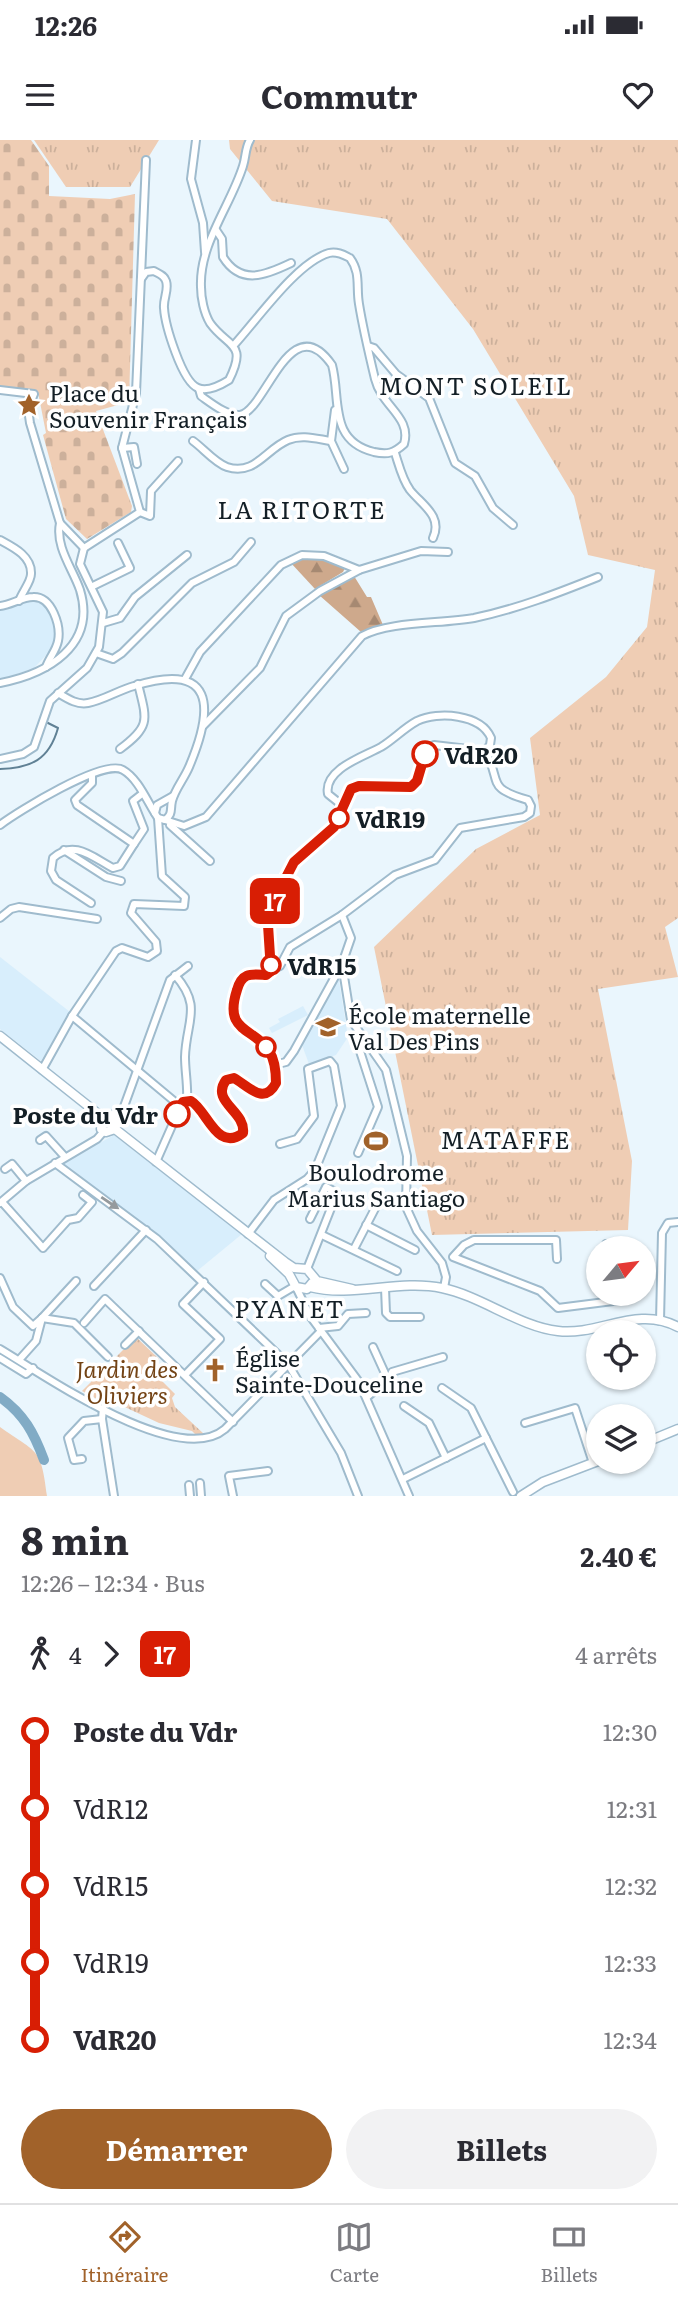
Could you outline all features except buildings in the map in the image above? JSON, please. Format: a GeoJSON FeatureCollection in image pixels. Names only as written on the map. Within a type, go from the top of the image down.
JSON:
{"type":"FeatureCollection","features":[{"type":"Feature","properties":{"kind":"main road"},"geometry":{"type":"LineString","coordinates":[[0,1036],[102,1117]]}},
{"type":"Feature","properties":{"kind":"main road"},"geometry":{"type":"LineString","coordinates":[[115,1129],[115,1118],[108,1114],[102,1117],[99,1124],[104,1131],[115,1129],[248,1234],[313,1277],[355,1290]]}},
{"type":"Feature","properties":{"kind":"main road"},"geometry":{"type":"LineString","coordinates":[[248,1234],[294,1284],[308,1288],[340,1293],[385,1288],[444,1289],[552,1331],[586,1330]]}},
{"type":"Feature","properties":{"kind":"main road"},"geometry":{"type":"LineString","coordinates":[[294,1284],[303,1269]]}},
{"type":"Feature","properties":{"kind":"main road"},"geometry":{"type":"LineString","coordinates":[[308,1288],[313,1277]]}},
{"type":"Feature","properties":{"kind":"main road"},"geometry":{"type":"LineString","coordinates":[[656,1321],[678,1328]]}},
{"type":"Feature","properties":{"kind":"main road"},"geometry":{"type":"LineString","coordinates":[[656,1325],[678,1328]]}},
{"type":"Feature","properties":{"kind":"main road"},"geometry":{"type":"LineString","coordinates":[[656,1438],[678,1429]]}},
{"type":"Feature","properties":{"kind":"main road"},"geometry":{"type":"LineString","coordinates":[[517,1494],[586,1466]]}},
{"type":"Feature","properties":{"kind":"street"},"geometry":{"type":"LineString","coordinates":[[196,140],[191,179],[204,230],[206,255]]}},
{"type":"Feature","properties":{"kind":"street"},"geometry":{"type":"LineString","coordinates":[[199,389],[221,385],[229,380],[237,363],[234,345],[211,324],[205,311],[201,288],[206,255],[244,165],[250,140]]}},
{"type":"Feature","properties":{"kind":"street"},"geometry":{"type":"LineString","coordinates":[[140,512],[122,448],[136,393],[146,160]]}},
{"type":"Feature","properties":{"kind":"street"},"geometry":{"type":"LineString","coordinates":[[216,230],[222,239],[223,257],[239,273],[261,277],[290,263]]}},
{"type":"Feature","properties":{"kind":"street"},"geometry":{"type":"LineString","coordinates":[[234,345],[298,274],[314,261],[330,253],[340,253],[350,258],[358,273],[359,305],[381,396],[405,426],[404,444],[395,453],[371,452],[357,445],[348,437],[335,408]]}},
{"type":"Feature","properties":{"kind":"street"},"geometry":{"type":"LineString","coordinates":[[141,278],[146,272],[154,271],[164,277],[167,284],[163,304],[174,349],[201,396],[228,413],[239,415],[253,407],[287,355],[307,349],[318,350],[332,365],[336,378],[331,441],[344,469]]}},
{"type":"Feature","properties":{"kind":"street"},"geometry":{"type":"LineString","coordinates":[[368,346],[374,348],[396,374],[429,398],[456,463],[475,476],[493,508],[513,525]]}},
{"type":"Feature","properties":{"kind":"street"},"geometry":{"type":"LineString","coordinates":[[0,390],[34,394],[28,409],[30,423],[60,523],[60,541],[82,598],[83,625],[70,651],[46,667],[0,683]]}},
{"type":"Feature","properties":{"kind":"street"},"geometry":{"type":"LineString","coordinates":[[193,440],[225,466],[239,469],[250,467],[287,440],[302,436],[331,441]]}},
{"type":"Feature","properties":{"kind":"street"},"geometry":{"type":"LineString","coordinates":[[122,448],[134,447],[137,464]]}},
{"type":"Feature","properties":{"kind":"street"},"geometry":{"type":"LineString","coordinates":[[395,453],[409,489],[436,521],[433,538]]}},
{"type":"Feature","properties":{"kind":"street"},"geometry":{"type":"LineString","coordinates":[[140,512],[150,516],[151,491],[178,461]]}},
{"type":"Feature","properties":{"kind":"street"},"geometry":{"type":"LineString","coordinates":[[0,760],[23,754],[34,747],[47,706],[79,676],[96,653],[103,623],[101,605],[80,564],[84,548],[140,512]]}},
{"type":"Feature","properties":{"kind":"street"},"geometry":{"type":"LineString","coordinates":[[60,523],[84,548]]}},
{"type":"Feature","properties":{"kind":"street"},"geometry":{"type":"LineString","coordinates":[[0,540],[22,553],[29,563],[32,575],[19,601]]}},
{"type":"Feature","properties":{"kind":"street"},"geometry":{"type":"LineString","coordinates":[[96,653],[113,659],[122,653],[192,583],[234,562],[251,542]]}},
{"type":"Feature","properties":{"kind":"street"},"geometry":{"type":"LineString","coordinates":[[93,586],[130,568],[118,543]]}},
{"type":"Feature","properties":{"kind":"street"},"geometry":{"type":"LineString","coordinates":[[202,727],[260,668],[286,616],[320,591],[359,570],[421,551],[448,552]]}},
{"type":"Feature","properties":{"kind":"street"},"geometry":{"type":"LineString","coordinates":[[103,623],[120,618],[135,597],[187,555]]}},
{"type":"Feature","properties":{"kind":"street"},"geometry":{"type":"LineString","coordinates":[[185,679],[200,652],[291,558],[302,555],[324,556],[359,570]]}},
{"type":"Feature","properties":{"kind":"street"},"geometry":{"type":"LineString","coordinates":[[161,818],[177,825],[188,825],[206,817],[362,636],[384,627],[429,625],[501,612],[598,577]]}},
{"type":"Feature","properties":{"kind":"street"},"geometry":{"type":"LineString","coordinates":[[0,606],[39,597],[54,614],[59,640],[46,667]]}},
{"type":"Feature","properties":{"kind":"street"},"geometry":{"type":"LineString","coordinates":[[58,693],[71,701],[89,703],[138,684],[185,679],[195,683],[202,691],[204,707],[197,749],[174,794],[171,810],[161,818]]}},
{"type":"Feature","properties":{"kind":"street"},"geometry":{"type":"LineString","coordinates":[[120,749],[140,734],[145,724],[138,684]]}},
{"type":"Feature","properties":{"kind":"street"},"geometry":{"type":"LineString","coordinates":[[204,707],[209,713],[215,713]]}},
{"type":"Feature","properties":{"kind":"street"},"geometry":{"type":"LineString","coordinates":[[343,806],[328,794],[330,779],[347,765],[382,747],[419,720],[442,717],[478,723],[491,738],[491,745],[485,751]]}},
{"type":"Feature","properties":{"kind":"street"},"geometry":{"type":"LineString","coordinates":[[272,969],[268,925],[277,895],[294,862],[334,827],[348,792],[357,787],[405,789],[413,786],[419,778],[424,756],[432,745],[485,751]]}},
{"type":"Feature","properties":{"kind":"street"},"geometry":{"type":"LineString","coordinates":[[187,1100],[196,1104],[221,1136],[237,1137],[243,1133],[243,1125],[223,1099],[223,1083],[234,1078],[251,1091],[266,1093],[275,1084],[274,1065],[268,1049],[239,1025],[234,1011],[236,991],[244,976],[252,973],[266,975],[280,966],[290,947],[342,915],[395,875],[435,860],[460,828],[529,815],[531,807],[528,800],[506,793],[496,784],[485,751]]}},
{"type":"Feature","properties":{"kind":"street"},"geometry":{"type":"LineString","coordinates":[[0,825],[26,807],[92,775],[112,768],[122,769],[161,818],[210,861]]}},
{"type":"Feature","properties":{"kind":"street"},"geometry":{"type":"LineString","coordinates":[[92,775],[92,783],[75,800],[77,805],[134,844]]}},
{"type":"Feature","properties":{"kind":"street"},"geometry":{"type":"LineString","coordinates":[[91,903],[56,880],[51,871],[53,858],[64,850],[75,847],[113,868],[120,866],[144,830],[133,801],[142,794]]}},
{"type":"Feature","properties":{"kind":"street"},"geometry":{"type":"LineString","coordinates":[[160,803],[174,794]]}},
{"type":"Feature","properties":{"kind":"street"},"geometry":{"type":"LineString","coordinates":[[148,801],[160,803],[171,810],[178,821],[188,825]]}},
{"type":"Feature","properties":{"kind":"street"},"geometry":{"type":"LineString","coordinates":[[42,1070],[72,1016],[116,950],[122,948],[148,957],[156,951],[156,942],[131,913],[134,904],[184,906],[185,897],[162,876],[160,803]]}},
{"type":"Feature","properties":{"kind":"street"},"geometry":{"type":"LineString","coordinates":[[64,850],[106,877],[121,881]]}},
{"type":"Feature","properties":{"kind":"street"},"geometry":{"type":"LineString","coordinates":[[0,918],[11,909],[19,907],[97,919]]}},
{"type":"Feature","properties":{"kind":"street"},"geometry":{"type":"LineString","coordinates":[[274,1065],[286,1062],[294,1051],[342,964],[351,935],[342,915]]}},
{"type":"Feature","properties":{"kind":"street"},"geometry":{"type":"LineString","coordinates":[[342,964],[351,1020],[363,1039],[377,1053],[386,1070],[407,1156],[405,1196],[410,1219],[442,1262],[446,1277],[444,1289]]}},
{"type":"Feature","properties":{"kind":"street"},"geometry":{"type":"LineString","coordinates":[[115,1118],[122,1112],[138,1072],[170,980],[188,966]]}},
{"type":"Feature","properties":{"kind":"street"},"geometry":{"type":"LineString","coordinates":[[175,975],[191,998],[190,1029],[185,1055],[187,1100]]}},
{"type":"Feature","properties":{"kind":"street"},"geometry":{"type":"LineString","coordinates":[[72,1016],[180,1106]]}},
{"type":"Feature","properties":{"kind":"street"},"geometry":{"type":"LineString","coordinates":[[358,1153],[378,1107],[358,1045],[363,1039]]}},
{"type":"Feature","properties":{"kind":"street"},"geometry":{"type":"LineString","coordinates":[[248,1234],[274,1200],[315,1170],[341,1106],[334,1066],[330,1061],[309,1069],[314,1116],[297,1139],[280,1144]]}},
{"type":"Feature","properties":{"kind":"street"},"geometry":{"type":"LineString","coordinates":[[156,1162],[180,1106],[187,1100]]}},
{"type":"Feature","properties":{"kind":"street"},"geometry":{"type":"LineString","coordinates":[[83,1195],[92,1202],[78,1218],[68,1220],[43,1248],[1,1202],[26,1181],[97,1139],[104,1131]]}},
{"type":"Feature","properties":{"kind":"street"},"geometry":{"type":"LineString","coordinates":[[40,1140],[46,1136],[65,1157]]}},
{"type":"Feature","properties":{"kind":"street"},"geometry":{"type":"LineString","coordinates":[[55,1163],[146,1230],[288,1364],[341,1453],[358,1496]]}},
{"type":"Feature","properties":{"kind":"street"},"geometry":{"type":"LineString","coordinates":[[5,1169],[12,1164],[26,1181]]}},
{"type":"Feature","properties":{"kind":"street"},"geometry":{"type":"LineString","coordinates":[[303,1269],[322,1235],[337,1192],[326,1187],[310,1219]]}},
{"type":"Feature","properties":{"kind":"street"},"geometry":{"type":"LineString","coordinates":[[354,1249],[381,1196]]}},
{"type":"Feature","properties":{"kind":"street"},"geometry":{"type":"LineString","coordinates":[[660,1321],[662,1233],[668,1223],[678,1222]]}},
{"type":"Feature","properties":{"kind":"street"},"geometry":{"type":"LineString","coordinates":[[366,1225],[415,1250]]}},
{"type":"Feature","properties":{"kind":"street"},"geometry":{"type":"LineString","coordinates":[[94,1286],[146,1230]]}},
{"type":"Feature","properties":{"kind":"street"},"geometry":{"type":"LineString","coordinates":[[322,1235],[397,1271]]}},
{"type":"Feature","properties":{"kind":"street"},"geometry":{"type":"LineString","coordinates":[[442,1262],[474,1240],[556,1240],[556,1259]]}},
{"type":"Feature","properties":{"kind":"street"},"geometry":{"type":"LineString","coordinates":[[453,1256],[540,1292],[558,1308],[586,1304]]}},
{"type":"Feature","properties":{"kind":"street"},"geometry":{"type":"LineString","coordinates":[[0,1278],[13,1307],[33,1326],[76,1281]]}},
{"type":"Feature","properties":{"kind":"street"},"geometry":{"type":"LineString","coordinates":[[186,1375],[220,1339],[183,1304],[204,1282]]}},
{"type":"Feature","properties":{"kind":"street"},"geometry":{"type":"LineString","coordinates":[[265,1284],[278,1296],[294,1284],[305,1307],[367,1397],[409,1496]]}},
{"type":"Feature","properties":{"kind":"street"},"geometry":{"type":"LineString","coordinates":[[305,1307],[308,1288]]}},
{"type":"Feature","properties":{"kind":"street"},"geometry":{"type":"LineString","coordinates":[[385,1288],[386,1313],[390,1317],[420,1317]]}},
{"type":"Feature","properties":{"kind":"street"},"geometry":{"type":"LineString","coordinates":[[84,1323],[105,1299],[233,1422]]}},
{"type":"Feature","properties":{"kind":"street"},"geometry":{"type":"LineString","coordinates":[[0,1349],[133,1423],[185,1439],[215,1437],[233,1422],[320,1329],[341,1325],[348,1314],[366,1313]]}},
{"type":"Feature","properties":{"kind":"street"},"geometry":{"type":"LineString","coordinates":[[42,1318],[74,1323],[108,1357]]}},
{"type":"Feature","properties":{"kind":"street"},"geometry":{"type":"LineString","coordinates":[[19,1360],[36,1341],[42,1318]]}},
{"type":"Feature","properties":{"kind":"street"},"geometry":{"type":"LineString","coordinates":[[125,1345],[139,1331]]}},
{"type":"Feature","properties":{"kind":"street"},"geometry":{"type":"LineString","coordinates":[[373,1348],[388,1380]]}},
{"type":"Feature","properties":{"kind":"street"},"geometry":{"type":"LineString","coordinates":[[367,1397],[388,1380],[392,1371],[443,1357]]}},
{"type":"Feature","properties":{"kind":"street"},"geometry":{"type":"LineString","coordinates":[[0,1358],[26,1374],[33,1368]]}},
{"type":"Feature","properties":{"kind":"street"},"geometry":{"type":"LineString","coordinates":[[442,1388],[470,1406],[517,1494]]}},
{"type":"Feature","properties":{"kind":"street"},"geometry":{"type":"LineString","coordinates":[[404,1406],[429,1423],[446,1458]]}},
{"type":"Feature","properties":{"kind":"street"},"geometry":{"type":"LineString","coordinates":[[103,1408],[102,1419],[114,1496]]}},
{"type":"Feature","properties":{"kind":"street"},"geometry":{"type":"LineString","coordinates":[[525,1423],[575,1408],[586,1436]]}},
{"type":"Feature","properties":{"kind":"street"},"geometry":{"type":"LineString","coordinates":[[82,1460],[71,1457],[68,1438],[84,1422],[102,1419]]}},
{"type":"Feature","properties":{"kind":"street"},"geometry":{"type":"LineString","coordinates":[[403,1479],[486,1438]]}},
{"type":"Feature","properties":{"kind":"street"},"geometry":{"type":"LineString","coordinates":[[233,1496],[229,1476],[268,1471]]}},
{"type":"Feature","properties":{"kind":"street"},"geometry":{"type":"LineString","coordinates":[[200,1483],[201,1496]]}},
{"type":"Feature","properties":{"kind":"street"},"geometry":{"type":"LineString","coordinates":[[189,1485],[190,1496]]}},
{"type":"Feature","properties":{"kind":"shaded area"},"geometry":{"type":"Polygon","coordinates":[[[32,599],[41,601],[52,615],[56,629],[52,649],[34,668],[0,680],[0,610],[32,599]]]}},
{"type":"Feature","properties":{"kind":"shaded area"},"geometry":{"type":"Polygon","coordinates":[[[0,957],[70,1012],[41,1061],[0,1029],[0,957]]]}},
{"type":"Feature","properties":{"kind":"shaded area","name":"École maternelle Val Des Pins"},"geometry":{"type":"Polygon","coordinates":[[[338,975],[348,1037],[336,1055],[309,1064],[302,1045],[338,975]]]}},
{"type":"Feature","properties":{"kind":"shaded area"},"geometry":{"type":"Polygon","coordinates":[[[303,1006],[308,1015],[272,1033],[269,1028],[280,1022],[278,1019],[303,1006]]]}},
{"type":"Feature","properties":{"kind":"shaded area"},"geometry":{"type":"Polygon","coordinates":[[[114,1135],[242,1234],[197,1271],[158,1234],[62,1164],[114,1135]]]}},
{"type":"Feature","properties":{"kind":"green space"},"geometry":{"type":"Polygon","coordinates":[[[0,140],[31,140],[49,166],[49,196],[110,199],[135,194],[129,402],[96,411],[132,506],[131,512],[87,539],[66,519],[43,435],[46,433],[38,392],[0,388],[0,140]]]}},
{"type":"Feature","properties":{"kind":"green space"},"geometry":{"type":"Polygon","coordinates":[[[34,140],[159,140],[130,187],[66,187],[34,140]]]}},
{"type":"Feature","properties":{"kind":"green space"},"geometry":{"type":"Polygon","coordinates":[[[229,140],[678,140],[678,918],[665,927],[678,977],[598,989],[632,1161],[628,1230],[432,1235],[374,947],[476,849],[540,815],[530,738],[606,677],[647,627],[655,570],[588,555],[574,496],[473,329],[387,219],[272,201],[230,149],[229,140]]]}},
{"type":"Feature","properties":{"kind":"green space"},"geometry":{"type":"Polygon","coordinates":[[[304,558],[322,558],[345,568],[343,572],[315,589],[290,562],[304,558]]]}},
{"type":"Feature","properties":{"kind":"green space"},"geometry":{"type":"Polygon","coordinates":[[[354,576],[367,597],[371,597],[383,625],[361,632],[319,595],[354,576]]]}},
{"type":"Feature","properties":{"kind":"green space","name":"Jardin des Oliviers"},"geometry":{"type":"Polygon","coordinates":[[[136,1337],[159,1359],[150,1369],[175,1394],[172,1398],[175,1407],[204,1434],[196,1435],[192,1431],[159,1423],[114,1402],[106,1404],[82,1391],[136,1337]]]}},
{"type":"Feature","properties":{"kind":"green space"},"geometry":{"type":"Polygon","coordinates":[[[0,1427],[36,1453],[40,1460],[47,1496],[0,1496],[0,1427]]]}},
{"type":"Feature","properties":{"kind":"waterway"},"geometry":{"type":"LineString","coordinates":[[0,769],[21,767],[44,755],[50,748],[58,728],[46,722]]}},
{"type":"Feature","properties":{"kind":"waterway"},"geometry":{"type":"LineString","coordinates":[[0,1397],[16,1410],[27,1425],[44,1460]]}},
{"type":"Feature","properties":{"kind":"bus line","name":"17"},"geometry":{"type":"LineString","coordinates":[[177,1114],[183,1102],[191,1101],[221,1136],[233,1138],[243,1133],[243,1123],[223,1099],[221,1088],[226,1080],[234,1078],[251,1091],[261,1094],[270,1091],[276,1083],[270,1052],[239,1025],[234,1007],[236,991],[244,976],[252,973],[266,975],[272,969],[268,925],[277,895],[294,862],[334,827],[346,794],[352,788],[411,787],[417,781],[425,754]]}},
{"type":"Feature","properties":{"kind":"place","name":"Place du Souvenir Français"},"geometry":{"type":"Point","coordinates":[29,405]}},
{"type":"Feature","properties":{"kind":"place","name":"VdR20"},"geometry":{"type":"Point","coordinates":[425,754]}},
{"type":"Feature","properties":{"kind":"place","name":"VdR19"},"geometry":{"type":"Point","coordinates":[339,818]}},
{"type":"Feature","properties":{"kind":"place","name":"VdR15"},"geometry":{"type":"Point","coordinates":[271,965]}},
{"type":"Feature","properties":{"kind":"place","name":"École maternelle Val Des Pins"},"geometry":{"type":"Point","coordinates":[328,1027]}},
{"type":"Feature","properties":{"kind":"place","name":"Poste du Vdr"},"geometry":{"type":"Point","coordinates":[177,1114]}},
{"type":"Feature","properties":{"kind":"place","name":"Boulodrome Marius Santiago"},"geometry":{"type":"Point","coordinates":[376,1141]}},
{"type":"Feature","properties":{"kind":"place","name":"Église Sainte-Douceline"},"geometry":{"type":"Point","coordinates":[215,1370]}},
{"type":"Feature","properties":{"kind":"district","name":"MONT SOLEIL"},"geometry":{"type":"Point","coordinates":[476,384]}},
{"type":"Feature","properties":{"kind":"district","name":"LA RITORTE"},"geometry":{"type":"Point","coordinates":[302,508]}},
{"type":"Feature","properties":{"kind":"district","name":"MATAFFE"},"geometry":{"type":"Point","coordinates":[506,1138]}},
{"type":"Feature","properties":{"kind":"district","name":"PYANET"},"geometry":{"type":"Point","coordinates":[290,1307]}}]}
